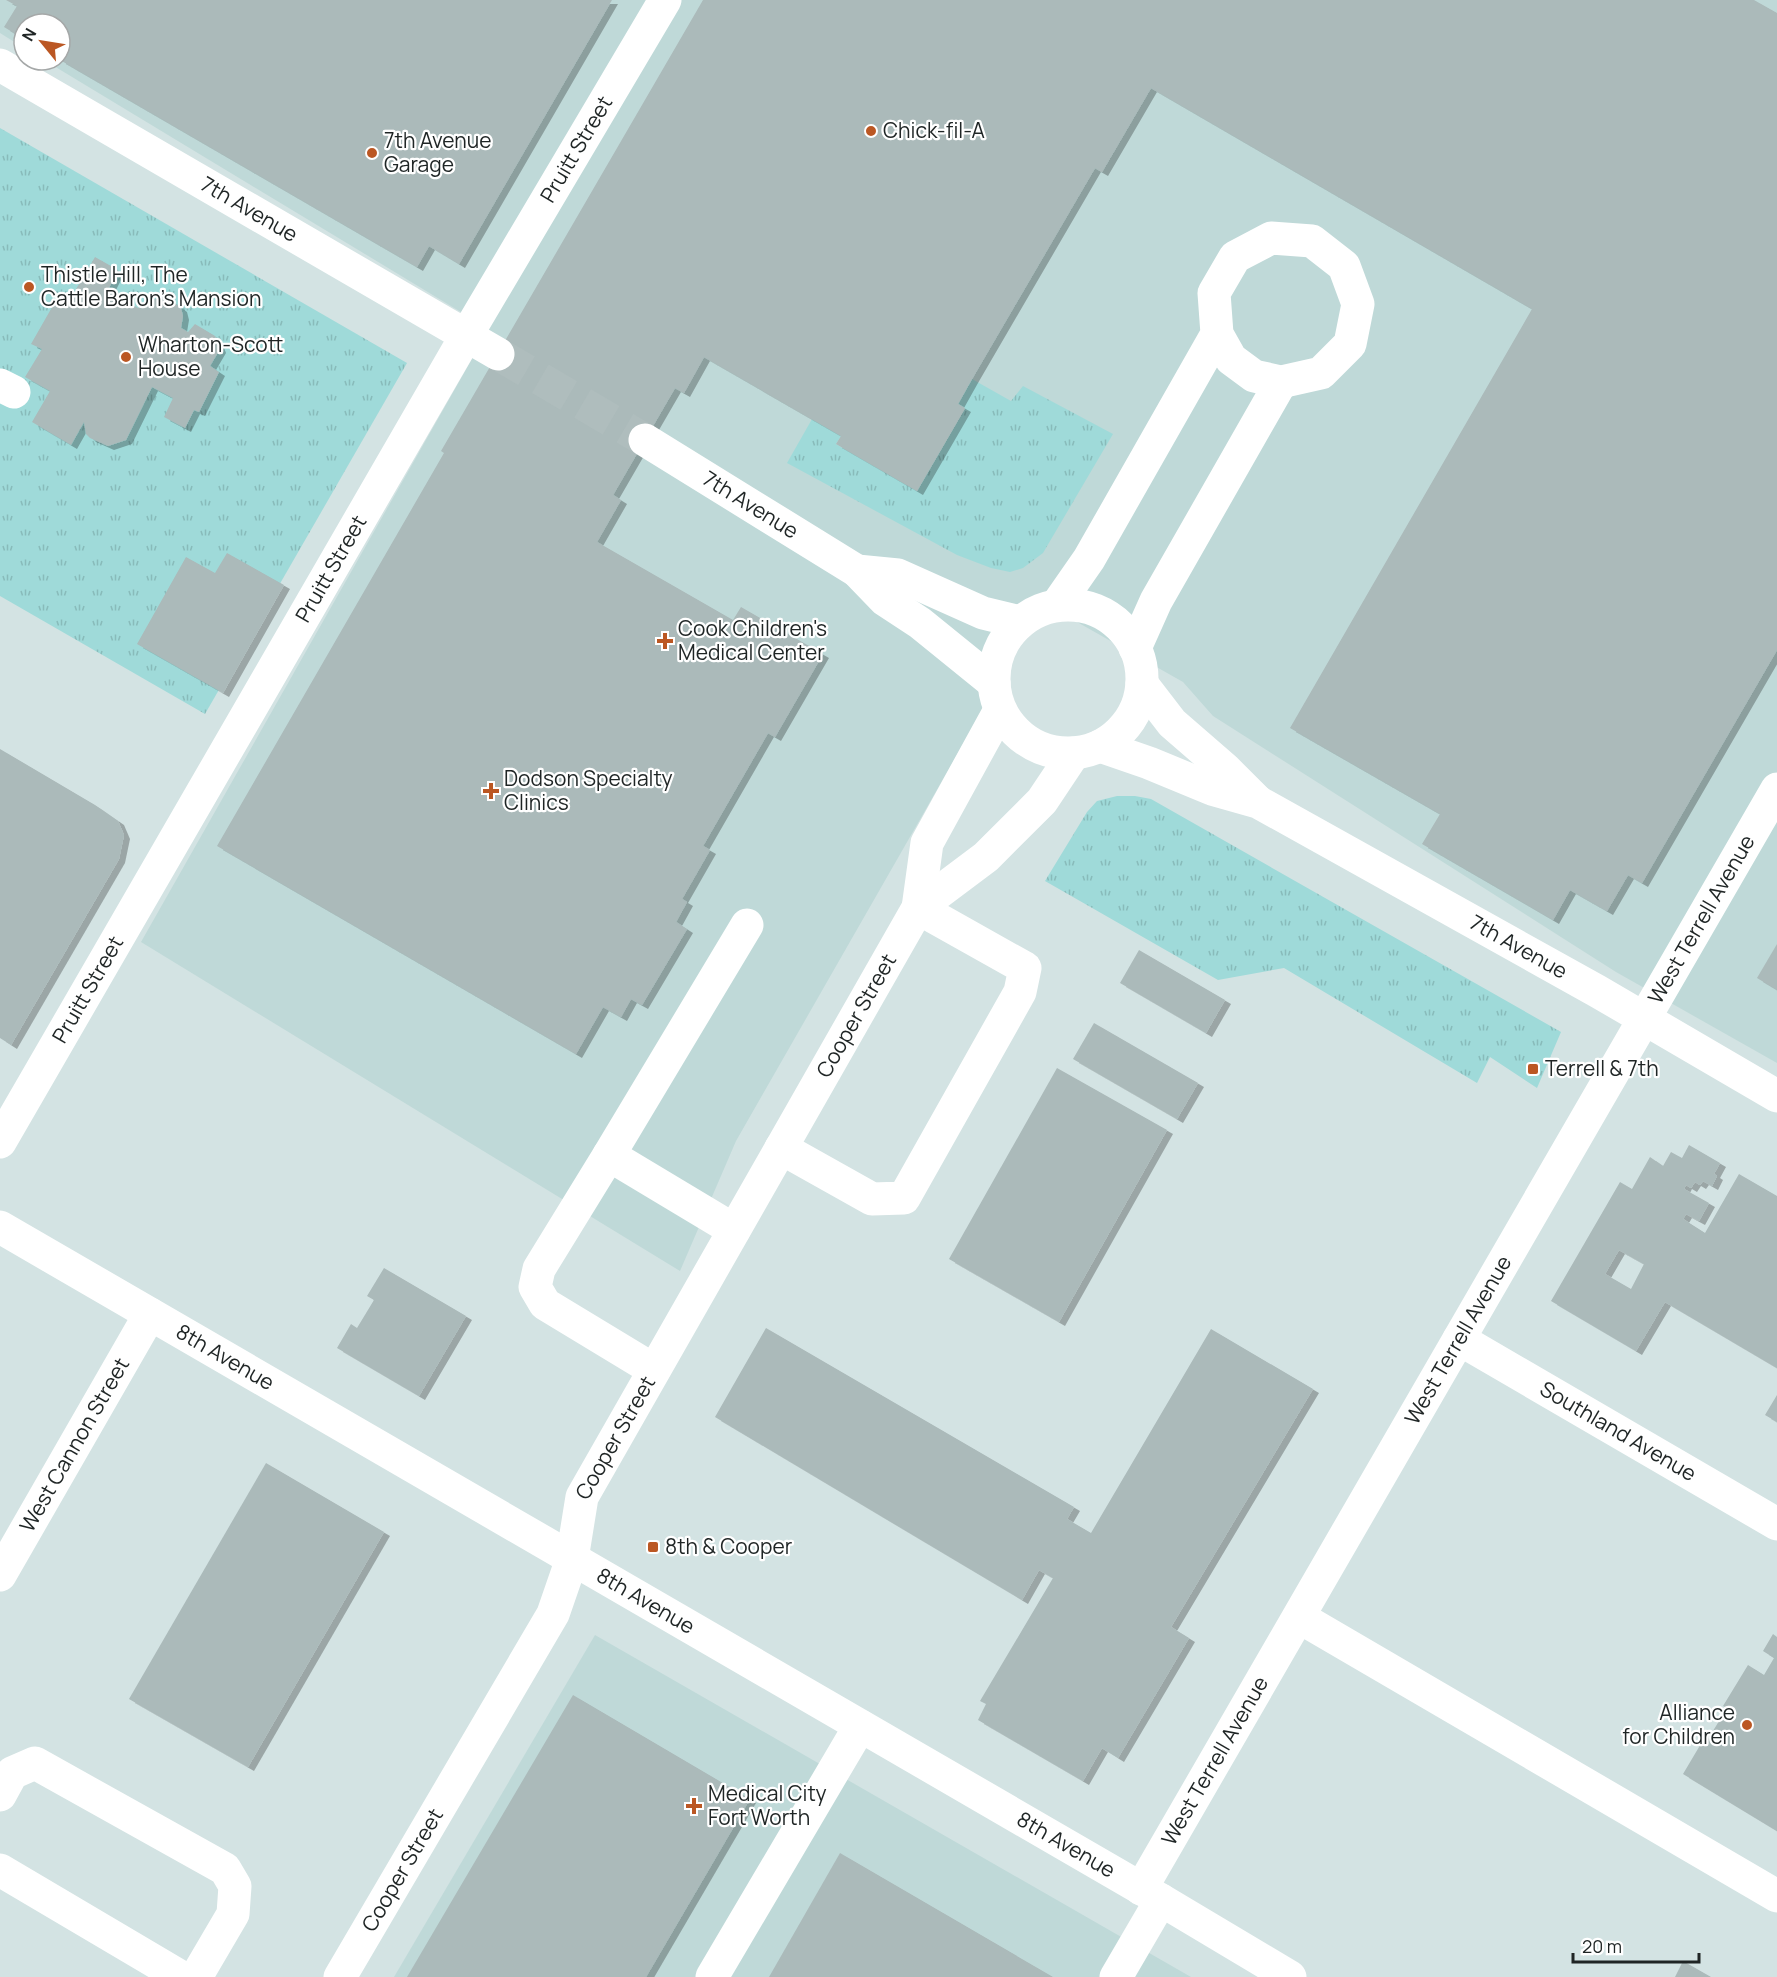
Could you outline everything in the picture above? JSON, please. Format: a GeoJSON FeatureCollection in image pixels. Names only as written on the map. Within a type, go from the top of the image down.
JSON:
{"type":"FeatureCollection","features":[{"type":"Feature","properties":{"kind":"street","name":"Pruitt Street"},"geometry":{"type":"LineString","coordinates":[[0,1142],[466,336],[665,0]]}},
{"type":"Feature","properties":{"kind":"street","name":"7th Avenue"},"geometry":{"type":"LineString","coordinates":[[0,65],[498,354]]}},
{"type":"Feature","properties":{"kind":"street"},"geometry":{"type":"LineString","coordinates":[[1271,238],[1312,241],[1344,266],[1358,304],[1350,344],[1321,374],[1281,382],[1254,375],[1231,359],[1216,333],[1214,293],[1235,257],[1271,238]]}},
{"type":"Feature","properties":{"kind":"street"},"geometry":{"type":"LineString","coordinates":[[1057,605],[1089,559],[1216,333]]}},
{"type":"Feature","properties":{"kind":"street"},"geometry":{"type":"LineString","coordinates":[[1135,648],[1156,601],[1281,382]]}},
{"type":"Feature","properties":{"kind":"street","name":"7th Avenue"},"geometry":{"type":"LineString","coordinates":[[645,440],[856,571],[885,600],[920,623],[997,696],[1012,729],[1030,743],[1051,752],[1087,750],[1149,764],[1212,789],[1258,802],[1645,1018],[1777,1096]]}},
{"type":"Feature","properties":{"kind":"street","name":"7th Avenue"},"geometry":{"type":"LineString","coordinates":[[856,571],[897,575],[982,612],[1020,622]]}},
{"type":"Feature","properties":{"kind":"street","name":"7th Avenue"},"geometry":{"type":"LineString","coordinates":[[997,696],[996,660],[1005,640],[1020,622],[1037,611],[1057,605],[1076,605],[1094,609],[1111,618],[1126,631],[1135,648],[1141,666],[1142,684],[1138,704],[1129,721],[1116,736],[1087,750]]}},
{"type":"Feature","properties":{"kind":"street","name":"7th Avenue"},"geometry":{"type":"LineString","coordinates":[[1142,684],[1172,723],[1225,769],[1258,802]]}},
{"type":"Feature","properties":{"kind":"street","name":"Cooper Street"},"geometry":{"type":"LineString","coordinates":[[340,1977],[553,1614],[572,1559],[582,1497],[918,908],[927,843],[997,696]]}},
{"type":"Feature","properties":{"kind":"street","name":"Cooper Street"},"geometry":{"type":"LineString","coordinates":[[918,908],[986,857],[1042,801],[1087,750]]}},
{"type":"Feature","properties":{"kind":"street","name":"West Terrell Avenue"},"geometry":{"type":"LineString","coordinates":[[1116,1977],[1151,1895],[1299,1617],[1777,789]]}},
{"type":"Feature","properties":{"kind":"street"},"geometry":{"type":"LineString","coordinates":[[781,1148],[872,1200],[904,1198],[1020,992],[1024,968],[918,908]]}},
{"type":"Feature","properties":{"kind":"street"},"geometry":{"type":"LineString","coordinates":[[654,1370],[544,1305],[535,1287],[539,1269],[747,925]]}},
{"type":"Feature","properties":{"kind":"street"},"geometry":{"type":"LineString","coordinates":[[609,1155],[734,1230]]}},
{"type":"Feature","properties":{"kind":"street","name":"8th Avenue"},"geometry":{"type":"LineString","coordinates":[[0,1227],[1290,1977]]}},
{"type":"Feature","properties":{"kind":"street","name":"West Cannon Street"},"geometry":{"type":"LineString","coordinates":[[0,1575],[150,1314]]}},
{"type":"Feature","properties":{"kind":"street","name":"Southland Avenue"},"geometry":{"type":"LineString","coordinates":[[1459,1340],[1777,1524]]}},
{"type":"Feature","properties":{"kind":"street"},"geometry":{"type":"LineString","coordinates":[[1299,1617],[1777,1896]]}},
{"type":"Feature","properties":{"kind":"street"},"geometry":{"type":"LineString","coordinates":[[712,1977],[860,1726]]}},
{"type":"Feature","properties":{"kind":"street"},"geometry":{"type":"LineString","coordinates":[[0,1795],[12,1773],[35,1763],[225,1869],[235,1886],[233,1914],[196,1977]]}},
{"type":"Feature","properties":{"kind":"street"},"geometry":{"type":"LineString","coordinates":[[0,1870],[181,1977]]}},
{"type":"Feature","properties":{"kind":"shaded area","name":"Cook Children's Medical Center"},"geometry":{"type":"Polygon","coordinates":[[[0,0],[1777,0],[1777,1063],[1616,972],[1213,716],[1183,682],[1040,601],[974,725],[736,1141],[680,1271],[141,942],[489,329],[64,72],[72,72],[72,12],[12,12],[12,40],[0,33],[0,0]]]}},
{"type":"Feature","properties":{"kind":"shaded area","name":"Medical City Fort Worth"},"geometry":{"type":"Polygon","coordinates":[[[595,1635],[1191,1977],[394,1977],[595,1635]]]}},
{"type":"Feature","properties":{"kind":"green space"},"geometry":{"type":"Polygon","coordinates":[[[0,128],[407,363],[205,714],[0,596],[0,128]]]}},
{"type":"Feature","properties":{"kind":"green space"},"geometry":{"type":"Polygon","coordinates":[[[972,379],[1011,401],[1023,386],[1113,434],[1043,553],[1023,568],[1010,572],[991,568],[957,555],[787,463],[812,419],[841,436],[836,444],[917,491],[965,409],[958,404],[972,379]]]}},
{"type":"Feature","properties":{"kind":"green space"},"geometry":{"type":"Polygon","coordinates":[[[1117,796],[1151,799],[1561,1032],[1537,1088],[1490,1057],[1477,1083],[1284,968],[1218,980],[1045,881],[1087,812],[1097,801],[1117,796]]]}},
{"type":"Feature","properties":{"kind":"building","name":"7th Avenue Garage"},"geometry":{"type":"Polygon","coordinates":[[[6,0],[612,0],[459,264],[429,246],[417,267],[72,67],[72,12],[13,12],[17,6],[6,0]]]}},
{"type":"Feature","properties":{"kind":"building"},"geometry":{"type":"Polygon","coordinates":[[[703,0],[1754,0],[1777,13],[1777,650],[1642,883],[1628,875],[1607,911],[1570,890],[1553,920],[1422,844],[1440,814],[1290,728],[1532,309],[1151,88],[1102,172],[1095,168],[972,379],[958,404],[965,408],[917,491],[836,444],[841,436],[704,357],[684,393],[675,388],[613,495],[621,500],[597,542],[733,620],[741,607],[823,654],[775,737],[768,733],[703,846],[710,850],[682,899],[687,902],[676,922],[687,929],[642,1005],[631,999],[621,1017],[603,1007],[576,1054],[217,846],[444,453],[441,451],[703,0]]]}},
{"type":"Feature","properties":{"kind":"building","name":"7th Avenue Garage"},"geometry":{"type":"Polygon","coordinates":[[[12,14],[12,32],[4,27],[12,14]]]}},
{"type":"Feature","properties":{"kind":"building","name":"Wharton-Scott House"},"geometry":{"type":"Polygon","coordinates":[[[95,257],[118,270],[108,290],[138,308],[150,300],[164,297],[169,299],[181,308],[183,316],[181,328],[188,332],[195,324],[215,336],[220,349],[210,366],[219,372],[199,412],[194,410],[185,428],[164,417],[173,398],[152,387],[126,440],[108,446],[86,434],[84,422],[71,445],[32,422],[50,391],[25,377],[42,349],[31,344],[59,295],[69,301],[95,257]]]}},
{"type":"Feature","properties":{"kind":"building"},"geometry":{"type":"Polygon","coordinates":[[[227,553],[284,585],[223,693],[137,644],[186,557],[215,573],[227,553]]]}},
{"type":"Feature","properties":{"kind":"building"},"geometry":{"type":"Polygon","coordinates":[[[0,749],[95,805],[118,821],[124,835],[119,859],[11,1045],[0,1038],[0,749]]]}},
{"type":"Feature","properties":{"kind":"building"},"geometry":{"type":"Polygon","coordinates":[[[1777,944],[1777,990],[1757,978],[1777,944]]]}},
{"type":"Feature","properties":{"kind":"building"},"geometry":{"type":"Polygon","coordinates":[[[1139,950],[1225,1000],[1206,1033],[1120,983],[1139,950]]]}},
{"type":"Feature","properties":{"kind":"building"},"geometry":{"type":"Polygon","coordinates":[[[1094,1023],[1198,1083],[1177,1119],[1073,1059],[1094,1023]]]}},
{"type":"Feature","properties":{"kind":"building"},"geometry":{"type":"Polygon","coordinates":[[[1057,1068],[1167,1130],[1059,1322],[949,1259],[1057,1068]]]}},
{"type":"Feature","properties":{"kind":"building"},"geometry":{"type":"Polygon","coordinates":[[[1689,1145],[1720,1163],[1714,1174],[1717,1176],[1712,1186],[1703,1181],[1700,1185],[1695,1182],[1691,1188],[1686,1185],[1684,1189],[1709,1203],[1699,1221],[1686,1214],[1683,1219],[1705,1233],[1739,1174],[1777,1196],[1777,1368],[1665,1302],[1636,1351],[1551,1301],[1620,1182],[1632,1189],[1650,1157],[1663,1166],[1671,1152],[1682,1158],[1689,1145]],[[1619,1250],[1605,1274],[1631,1289],[1644,1264],[1619,1250]]]}},
{"type":"Feature","properties":{"kind":"building"},"geometry":{"type":"Polygon","coordinates":[[[384,1268],[466,1316],[419,1396],[337,1348],[351,1324],[357,1328],[374,1300],[367,1296],[384,1268]]]}},
{"type":"Feature","properties":{"kind":"building"},"geometry":{"type":"Polygon","coordinates":[[[766,1328],[1074,1507],[1067,1519],[1091,1533],[1211,1329],[1313,1389],[1171,1627],[1189,1638],[1118,1758],[1102,1748],[1083,1781],[978,1720],[986,1704],[980,1701],[1053,1578],[1039,1570],[1022,1600],[715,1417],[766,1328]]]}},
{"type":"Feature","properties":{"kind":"building"},"geometry":{"type":"Polygon","coordinates":[[[1777,1395],[1777,1422],[1765,1415],[1777,1395]]]}},
{"type":"Feature","properties":{"kind":"building"},"geometry":{"type":"Polygon","coordinates":[[[266,1463],[384,1532],[248,1767],[129,1699],[266,1463]]]}},
{"type":"Feature","properties":{"kind":"building","name":"Alliance for Children"},"geometry":{"type":"Polygon","coordinates":[[[1773,1634],[1777,1637],[1777,1831],[1683,1774],[1702,1742],[1705,1744],[1727,1708],[1723,1706],[1748,1665],[1764,1675],[1774,1658],[1763,1651],[1773,1634]]]}},
{"type":"Feature","properties":{"kind":"building"},"geometry":{"type":"Polygon","coordinates":[[[573,1695],[750,1799],[646,1977],[407,1977],[573,1695]]]}},
{"type":"Feature","properties":{"kind":"building"},"geometry":{"type":"Polygon","coordinates":[[[840,1853],[1053,1977],[769,1977],[840,1853]]]}},
{"type":"Feature","properties":{"kind":"building"},"geometry":{"type":"Polygon","coordinates":[[[1683,1961],[1711,1977],[1675,1977],[1683,1961]]]}},
{"type":"Feature","properties":{"kind":"tunnel"},"geometry":{"type":"LineString","coordinates":[[498,354],[645,440]]}},
{"type":"Feature","properties":{"kind":"place","name":"Chick-fil-A"},"geometry":{"type":"Point","coordinates":[871,131]}},
{"type":"Feature","properties":{"kind":"place","name":"7th Avenue Garage"},"geometry":{"type":"Point","coordinates":[372,153]}},
{"type":"Feature","properties":{"kind":"place","name":"Thistle Hill, The Cattle Baron's Mansion"},"geometry":{"type":"Point","coordinates":[29,287]}},
{"type":"Feature","properties":{"kind":"place","name":"Wharton-Scott House"},"geometry":{"type":"Point","coordinates":[126,357]}},
{"type":"Feature","properties":{"kind":"place","name":"Cook Children's Medical Center"},"geometry":{"type":"Point","coordinates":[665,641]}},
{"type":"Feature","properties":{"kind":"place","name":"Dodson Specialty Clinics"},"geometry":{"type":"Point","coordinates":[491,791]}},
{"type":"Feature","properties":{"kind":"place","name":"Terrell & 7th"},"geometry":{"type":"Point","coordinates":[1533,1069]}},
{"type":"Feature","properties":{"kind":"place","name":"8th & Cooper"},"geometry":{"type":"Point","coordinates":[653,1547]}},
{"type":"Feature","properties":{"kind":"place","name":"Alliance for Children"},"geometry":{"type":"Point","coordinates":[1747,1725]}},
{"type":"Feature","properties":{"kind":"place","name":"Medical City Fort Worth"},"geometry":{"type":"Point","coordinates":[694,1806]}}]}
